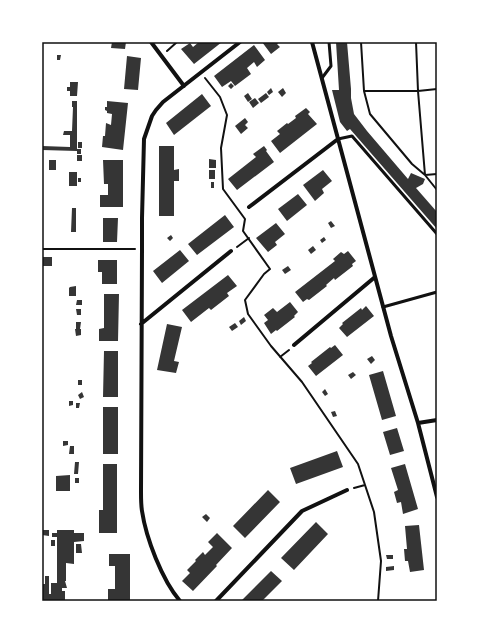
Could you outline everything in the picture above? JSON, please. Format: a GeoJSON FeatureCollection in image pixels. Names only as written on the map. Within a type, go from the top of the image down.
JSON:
{"type":"FeatureCollection","features":[{"type":"Feature","properties":{"kind":"street"},"geometry":{"type":"LineString","coordinates":[[151,42],[184,86]]}},
{"type":"Feature","properties":{"kind":"street"},"geometry":{"type":"LineString","coordinates":[[178,600],[155,555],[142,511],[140,492],[144,139],[152,116],[163,102],[240,42]]}},
{"type":"Feature","properties":{"kind":"street"},"geometry":{"type":"LineString","coordinates":[[312,42],[383,307],[418,423],[437,497]]}},
{"type":"Feature","properties":{"kind":"street"},"geometry":{"type":"LineString","coordinates":[[249,207],[338,139]]}},
{"type":"Feature","properties":{"kind":"street"},"geometry":{"type":"LineString","coordinates":[[141,324],[231,251]]}},
{"type":"Feature","properties":{"kind":"street"},"geometry":{"type":"LineString","coordinates":[[294,345],[375,277]]}},
{"type":"Feature","properties":{"kind":"street"},"geometry":{"type":"LineString","coordinates":[[418,423],[437,420]]}},
{"type":"Feature","properties":{"kind":"street"},"geometry":{"type":"LineString","coordinates":[[216,601],[302,511],[347,490]]}},
{"type":"Feature","properties":{"kind":"lane"},"geometry":{"type":"LineString","coordinates":[[322,78],[331,66],[329,42]]}},
{"type":"Feature","properties":{"kind":"lane"},"geometry":{"type":"LineString","coordinates":[[338,139],[352,136],[437,234]]}},
{"type":"Feature","properties":{"kind":"lane"},"geometry":{"type":"LineString","coordinates":[[383,307],[437,292]]}},
{"type":"Feature","properties":{"kind":"path"},"geometry":{"type":"LineString","coordinates":[[162,56],[177,42]]}},
{"type":"Feature","properties":{"kind":"path"},"geometry":{"type":"LineString","coordinates":[[360,42],[364,91],[370,114],[412,164],[425,175],[437,190]]}},
{"type":"Feature","properties":{"kind":"path"},"geometry":{"type":"LineString","coordinates":[[416,42],[418,91],[425,175]]}},
{"type":"Feature","properties":{"kind":"path"},"geometry":{"type":"LineString","coordinates":[[201,73],[220,97],[227,115],[221,148],[223,189],[245,219],[243,230],[270,269],[264,274],[245,300],[248,314],[271,346],[302,382],[358,464],[374,512],[381,562],[378,601]]}},
{"type":"Feature","properties":{"kind":"path"},"geometry":{"type":"LineString","coordinates":[[364,91],[437,90]]}},
{"type":"Feature","properties":{"kind":"path"},"geometry":{"type":"LineString","coordinates":[[425,175],[437,174]]}},
{"type":"Feature","properties":{"kind":"path"},"geometry":{"type":"LineString","coordinates":[[231,251],[249,238]]}},
{"type":"Feature","properties":{"kind":"path"},"geometry":{"type":"LineString","coordinates":[[42,249],[142,249]]}},
{"type":"Feature","properties":{"kind":"path"},"geometry":{"type":"LineString","coordinates":[[280,357],[294,345]]}},
{"type":"Feature","properties":{"kind":"path"},"geometry":{"type":"LineString","coordinates":[[347,490],[365,485]]}},
{"type":"Feature","properties":{"kind":"building"},"geometry":{"type":"Polygon","coordinates":[[[112,42],[126,42],[125,49],[111,48],[112,42]]]}},
{"type":"Feature","properties":{"kind":"building"},"geometry":{"type":"Polygon","coordinates":[[[199,42],[222,42],[194,64],[181,49],[190,43],[193,47],[199,42]]]}},
{"type":"Feature","properties":{"kind":"building"},"geometry":{"type":"Polygon","coordinates":[[[262,42],[280,42],[277,44],[280,47],[271,54],[262,42]]]}},
{"type":"Feature","properties":{"kind":"building"},"geometry":{"type":"Polygon","coordinates":[[[336,42],[347,42],[351,98],[354,114],[408,179],[411,173],[425,179],[423,184],[416,188],[437,212],[437,229],[350,129],[347,131],[340,122],[332,90],[339,90],[336,42]]]}},
{"type":"Feature","properties":{"kind":"building"},"geometry":{"type":"Polygon","coordinates":[[[254,45],[265,60],[257,67],[254,62],[247,68],[251,74],[235,86],[231,81],[222,87],[214,76],[254,45]]]}},
{"type":"Feature","properties":{"kind":"building"},"geometry":{"type":"Polygon","coordinates":[[[57,55],[61,55],[60,60],[57,60],[57,55]]]}},
{"type":"Feature","properties":{"kind":"building"},"geometry":{"type":"Polygon","coordinates":[[[127,56],[141,58],[138,90],[124,89],[127,56]]]}},
{"type":"Feature","properties":{"kind":"building"},"geometry":{"type":"Polygon","coordinates":[[[70,82],[78,82],[77,96],[70,96],[70,91],[67,91],[67,87],[70,87],[70,82]]]}},
{"type":"Feature","properties":{"kind":"building"},"geometry":{"type":"Polygon","coordinates":[[[231,83],[234,86],[231,89],[228,86],[231,83]]]}},
{"type":"Feature","properties":{"kind":"building"},"geometry":{"type":"Polygon","coordinates":[[[271,88],[273,92],[269,95],[267,92],[271,88]]]}},
{"type":"Feature","properties":{"kind":"building"},"geometry":{"type":"Polygon","coordinates":[[[283,88],[286,93],[282,97],[278,92],[283,88]]]}},
{"type":"Feature","properties":{"kind":"building"},"geometry":{"type":"Polygon","coordinates":[[[248,93],[252,99],[248,102],[244,96],[248,93]]]}},
{"type":"Feature","properties":{"kind":"building"},"geometry":{"type":"Polygon","coordinates":[[[266,93],[269,97],[261,103],[258,99],[266,93]]]}},
{"type":"Feature","properties":{"kind":"building"},"geometry":{"type":"Polygon","coordinates":[[[202,94],[211,106],[174,135],[166,123],[202,94]]]}},
{"type":"Feature","properties":{"kind":"building"},"geometry":{"type":"Polygon","coordinates":[[[255,98],[259,103],[253,108],[249,102],[255,98]]]}},
{"type":"Feature","properties":{"kind":"building"},"geometry":{"type":"Polygon","coordinates":[[[72,101],[77,101],[77,149],[81,149],[81,154],[77,154],[77,151],[42,150],[42,146],[70,147],[70,135],[63,135],[64,131],[72,131],[72,101]]]}},
{"type":"Feature","properties":{"kind":"building"},"geometry":{"type":"Polygon","coordinates":[[[107,101],[128,103],[123,150],[102,147],[106,123],[111,125],[112,114],[107,113],[105,110],[105,107],[107,107],[107,101]]]}},
{"type":"Feature","properties":{"kind":"building"},"geometry":{"type":"Polygon","coordinates":[[[306,108],[310,112],[308,114],[317,124],[280,153],[271,141],[280,134],[277,131],[296,118],[295,116],[306,108]]]}},
{"type":"Feature","properties":{"kind":"building"},"geometry":{"type":"Polygon","coordinates":[[[245,118],[248,122],[245,125],[248,128],[241,134],[235,126],[245,118]]]}},
{"type":"Feature","properties":{"kind":"building"},"geometry":{"type":"Polygon","coordinates":[[[78,142],[82,142],[82,148],[78,148],[78,142]]]}},
{"type":"Feature","properties":{"kind":"building"},"geometry":{"type":"Polygon","coordinates":[[[159,146],[174,146],[174,170],[179,169],[179,181],[174,181],[174,216],[159,216],[159,146]]]}},
{"type":"Feature","properties":{"kind":"building"},"geometry":{"type":"Polygon","coordinates":[[[264,146],[274,162],[237,190],[228,179],[256,157],[253,154],[264,146]]]}},
{"type":"Feature","properties":{"kind":"building"},"geometry":{"type":"Polygon","coordinates":[[[77,155],[82,155],[82,161],[77,161],[77,155]]]}},
{"type":"Feature","properties":{"kind":"building"},"geometry":{"type":"Polygon","coordinates":[[[209,159],[216,160],[216,168],[209,168],[209,159]]]}},
{"type":"Feature","properties":{"kind":"building"},"geometry":{"type":"Polygon","coordinates":[[[49,160],[56,160],[56,170],[49,170],[49,160]]]}},
{"type":"Feature","properties":{"kind":"building"},"geometry":{"type":"Polygon","coordinates":[[[103,160],[123,160],[123,207],[100,207],[100,195],[108,195],[108,184],[104,184],[103,160]]]}},
{"type":"Feature","properties":{"kind":"building"},"geometry":{"type":"Polygon","coordinates":[[[209,170],[215,170],[215,179],[209,179],[209,170]]]}},
{"type":"Feature","properties":{"kind":"building"},"geometry":{"type":"Polygon","coordinates":[[[323,170],[332,181],[322,189],[324,193],[315,201],[303,185],[323,170]]]}},
{"type":"Feature","properties":{"kind":"building"},"geometry":{"type":"Polygon","coordinates":[[[69,172],[77,172],[77,186],[69,186],[69,172]]]}},
{"type":"Feature","properties":{"kind":"building"},"geometry":{"type":"Polygon","coordinates":[[[78,178],[81,178],[81,182],[78,182],[78,178]]]}},
{"type":"Feature","properties":{"kind":"building"},"geometry":{"type":"Polygon","coordinates":[[[211,182],[214,182],[214,188],[211,188],[211,182]]]}},
{"type":"Feature","properties":{"kind":"building"},"geometry":{"type":"Polygon","coordinates":[[[298,194],[307,205],[287,221],[278,209],[298,194]]]}},
{"type":"Feature","properties":{"kind":"building"},"geometry":{"type":"Polygon","coordinates":[[[72,208],[76,208],[76,232],[71,232],[72,208]]]}},
{"type":"Feature","properties":{"kind":"building"},"geometry":{"type":"Polygon","coordinates":[[[225,215],[234,227],[197,255],[188,244],[225,215]]]}},
{"type":"Feature","properties":{"kind":"building"},"geometry":{"type":"Polygon","coordinates":[[[103,218],[118,218],[117,242],[103,242],[103,218]]]}},
{"type":"Feature","properties":{"kind":"building"},"geometry":{"type":"Polygon","coordinates":[[[331,221],[335,226],[331,228],[328,223],[331,221]]]}},
{"type":"Feature","properties":{"kind":"building"},"geometry":{"type":"Polygon","coordinates":[[[276,223],[285,234],[275,242],[277,245],[268,252],[256,238],[276,223]]]}},
{"type":"Feature","properties":{"kind":"building"},"geometry":{"type":"Polygon","coordinates":[[[171,235],[173,238],[170,241],[167,238],[171,235]]]}},
{"type":"Feature","properties":{"kind":"building"},"geometry":{"type":"Polygon","coordinates":[[[324,237],[326,240],[322,243],[320,240],[324,237]]]}},
{"type":"Feature","properties":{"kind":"building"},"geometry":{"type":"Polygon","coordinates":[[[313,246],[316,250],[311,254],[308,250],[313,246]]]}},
{"type":"Feature","properties":{"kind":"building"},"geometry":{"type":"Polygon","coordinates":[[[180,250],[189,261],[162,283],[153,271],[180,250]]]}},
{"type":"Feature","properties":{"kind":"building"},"geometry":{"type":"Polygon","coordinates":[[[348,251],[356,261],[352,264],[353,266],[335,280],[334,278],[326,285],[327,286],[309,300],[307,299],[303,302],[295,292],[335,261],[333,259],[341,252],[344,254],[348,251]]]}},
{"type":"Feature","properties":{"kind":"building"},"geometry":{"type":"Polygon","coordinates":[[[42,257],[52,257],[52,266],[42,266],[42,257]]]}},
{"type":"Feature","properties":{"kind":"building"},"geometry":{"type":"Polygon","coordinates":[[[98,260],[117,260],[117,284],[102,284],[102,272],[98,272],[98,260]]]}},
{"type":"Feature","properties":{"kind":"building"},"geometry":{"type":"Polygon","coordinates":[[[288,266],[291,270],[285,274],[282,270],[288,266]]]}},
{"type":"Feature","properties":{"kind":"building"},"geometry":{"type":"Polygon","coordinates":[[[228,275],[237,286],[227,293],[229,296],[211,310],[209,308],[191,322],[182,310],[228,275]]]}},
{"type":"Feature","properties":{"kind":"building"},"geometry":{"type":"Polygon","coordinates":[[[76,286],[76,296],[69,296],[69,288],[76,286]]]}},
{"type":"Feature","properties":{"kind":"building"},"geometry":{"type":"Polygon","coordinates":[[[104,294],[119,294],[118,341],[99,341],[99,329],[104,328],[104,294]]]}},
{"type":"Feature","properties":{"kind":"building"},"geometry":{"type":"Polygon","coordinates":[[[77,300],[82,300],[82,305],[76,305],[77,300]]]}},
{"type":"Feature","properties":{"kind":"building"},"geometry":{"type":"Polygon","coordinates":[[[290,302],[298,312],[294,316],[295,317],[271,334],[264,323],[268,320],[264,315],[273,308],[277,312],[290,302]]]}},
{"type":"Feature","properties":{"kind":"building"},"geometry":{"type":"Polygon","coordinates":[[[366,306],[374,316],[347,337],[339,328],[343,324],[342,323],[361,308],[362,310],[366,306]]]}},
{"type":"Feature","properties":{"kind":"building"},"geometry":{"type":"Polygon","coordinates":[[[76,309],[81,309],[81,315],[77,315],[76,309]]]}},
{"type":"Feature","properties":{"kind":"building"},"geometry":{"type":"Polygon","coordinates":[[[244,317],[246,321],[241,325],[239,321],[244,317]]]}},
{"type":"Feature","properties":{"kind":"building"},"geometry":{"type":"Polygon","coordinates":[[[76,322],[81,322],[80,329],[76,329],[76,322]]]}},
{"type":"Feature","properties":{"kind":"building"},"geometry":{"type":"Polygon","coordinates":[[[235,323],[238,327],[232,331],[229,327],[235,323]]]}},
{"type":"Feature","properties":{"kind":"building"},"geometry":{"type":"Polygon","coordinates":[[[167,324],[182,327],[174,361],[179,362],[176,373],[157,370],[167,324]]]}},
{"type":"Feature","properties":{"kind":"building"},"geometry":{"type":"Polygon","coordinates":[[[75,329],[81,329],[81,335],[76,336],[75,329]]]}},
{"type":"Feature","properties":{"kind":"building"},"geometry":{"type":"Polygon","coordinates":[[[335,345],[343,355],[316,376],[308,366],[330,347],[331,348],[335,345]]]}},
{"type":"Feature","properties":{"kind":"building"},"geometry":{"type":"Polygon","coordinates":[[[104,351],[118,351],[118,397],[103,397],[104,351]]]}},
{"type":"Feature","properties":{"kind":"building"},"geometry":{"type":"Polygon","coordinates":[[[372,356],[375,360],[371,364],[367,359],[372,356]]]}},
{"type":"Feature","properties":{"kind":"building"},"geometry":{"type":"Polygon","coordinates":[[[383,371],[396,416],[382,420],[369,375],[383,371]]]}},
{"type":"Feature","properties":{"kind":"building"},"geometry":{"type":"Polygon","coordinates":[[[353,372],[356,375],[351,379],[348,375],[353,372]]]}},
{"type":"Feature","properties":{"kind":"building"},"geometry":{"type":"Polygon","coordinates":[[[78,380],[82,380],[82,385],[78,385],[78,380]]]}},
{"type":"Feature","properties":{"kind":"building"},"geometry":{"type":"Polygon","coordinates":[[[325,389],[328,394],[325,396],[322,392],[325,389]]]}},
{"type":"Feature","properties":{"kind":"building"},"geometry":{"type":"Polygon","coordinates":[[[82,392],[84,397],[80,399],[78,395],[82,392]]]}},
{"type":"Feature","properties":{"kind":"building"},"geometry":{"type":"Polygon","coordinates":[[[69,401],[73,401],[73,405],[69,406],[69,401]]]}},
{"type":"Feature","properties":{"kind":"building"},"geometry":{"type":"Polygon","coordinates":[[[76,403],[80,403],[79,408],[76,408],[76,403]]]}},
{"type":"Feature","properties":{"kind":"building"},"geometry":{"type":"Polygon","coordinates":[[[103,407],[118,407],[118,454],[103,454],[103,407]]]}},
{"type":"Feature","properties":{"kind":"building"},"geometry":{"type":"Polygon","coordinates":[[[335,411],[337,416],[333,417],[331,412],[335,411]]]}},
{"type":"Feature","properties":{"kind":"building"},"geometry":{"type":"Polygon","coordinates":[[[397,428],[404,451],[390,455],[383,432],[397,428]]]}},
{"type":"Feature","properties":{"kind":"building"},"geometry":{"type":"Polygon","coordinates":[[[63,441],[68,441],[68,445],[63,446],[63,441]]]}},
{"type":"Feature","properties":{"kind":"building"},"geometry":{"type":"Polygon","coordinates":[[[70,446],[74,446],[74,454],[69,454],[70,446]]]}},
{"type":"Feature","properties":{"kind":"building"},"geometry":{"type":"Polygon","coordinates":[[[337,451],[343,467],[296,484],[290,468],[337,451]]]}},
{"type":"Feature","properties":{"kind":"building"},"geometry":{"type":"Polygon","coordinates":[[[75,462],[79,462],[78,474],[74,474],[75,462]]]}},
{"type":"Feature","properties":{"kind":"building"},"geometry":{"type":"Polygon","coordinates":[[[103,464],[117,464],[117,533],[99,533],[99,510],[103,510],[103,464]]]}},
{"type":"Feature","properties":{"kind":"building"},"geometry":{"type":"Polygon","coordinates":[[[405,464],[418,509],[403,514],[401,502],[397,503],[394,492],[398,490],[391,468],[405,464]]]}},
{"type":"Feature","properties":{"kind":"building"},"geometry":{"type":"Polygon","coordinates":[[[70,475],[70,491],[56,491],[56,476],[70,475]]]}},
{"type":"Feature","properties":{"kind":"building"},"geometry":{"type":"Polygon","coordinates":[[[75,478],[79,478],[79,483],[75,483],[75,478]]]}},
{"type":"Feature","properties":{"kind":"building"},"geometry":{"type":"Polygon","coordinates":[[[268,490],[280,502],[245,538],[233,526],[268,490]]]}},
{"type":"Feature","properties":{"kind":"building"},"geometry":{"type":"Polygon","coordinates":[[[206,514],[210,518],[207,522],[202,517],[206,514]]]}},
{"type":"Feature","properties":{"kind":"building"},"geometry":{"type":"Polygon","coordinates":[[[316,522],[328,534],[294,570],[281,558],[316,522]]]}},
{"type":"Feature","properties":{"kind":"building"},"geometry":{"type":"Polygon","coordinates":[[[419,525],[424,570],[410,572],[408,561],[405,561],[404,549],[407,549],[405,526],[419,525]]]}},
{"type":"Feature","properties":{"kind":"building"},"geometry":{"type":"Polygon","coordinates":[[[42,530],[49,530],[49,536],[42,535],[42,530]]]}},
{"type":"Feature","properties":{"kind":"building"},"geometry":{"type":"Polygon","coordinates":[[[57,530],[74,530],[74,533],[84,533],[84,541],[74,542],[74,564],[66,563],[65,581],[67,588],[62,588],[62,591],[65,591],[65,601],[42,601],[42,584],[45,584],[45,576],[49,576],[49,594],[51,594],[51,583],[57,583],[57,537],[52,537],[52,533],[57,533],[57,530]]]}},
{"type":"Feature","properties":{"kind":"building"},"geometry":{"type":"Polygon","coordinates":[[[217,533],[232,548],[193,591],[182,581],[190,573],[187,570],[196,561],[195,560],[203,552],[205,555],[213,547],[208,542],[217,533]]]}},
{"type":"Feature","properties":{"kind":"building"},"geometry":{"type":"Polygon","coordinates":[[[51,540],[55,540],[55,546],[51,546],[51,540]]]}},
{"type":"Feature","properties":{"kind":"building"},"geometry":{"type":"Polygon","coordinates":[[[76,544],[81,544],[82,553],[76,553],[76,544]]]}},
{"type":"Feature","properties":{"kind":"building"},"geometry":{"type":"Polygon","coordinates":[[[109,554],[130,554],[130,601],[108,601],[108,589],[115,589],[115,566],[109,566],[109,554]]]}},
{"type":"Feature","properties":{"kind":"building"},"geometry":{"type":"Polygon","coordinates":[[[386,555],[393,555],[393,559],[387,559],[386,555]]]}},
{"type":"Feature","properties":{"kind":"building"},"geometry":{"type":"Polygon","coordinates":[[[394,566],[394,570],[386,571],[386,567],[394,566]]]}},
{"type":"Feature","properties":{"kind":"building"},"geometry":{"type":"Polygon","coordinates":[[[271,571],[282,581],[262,601],[241,601],[271,571]]]}}]}
